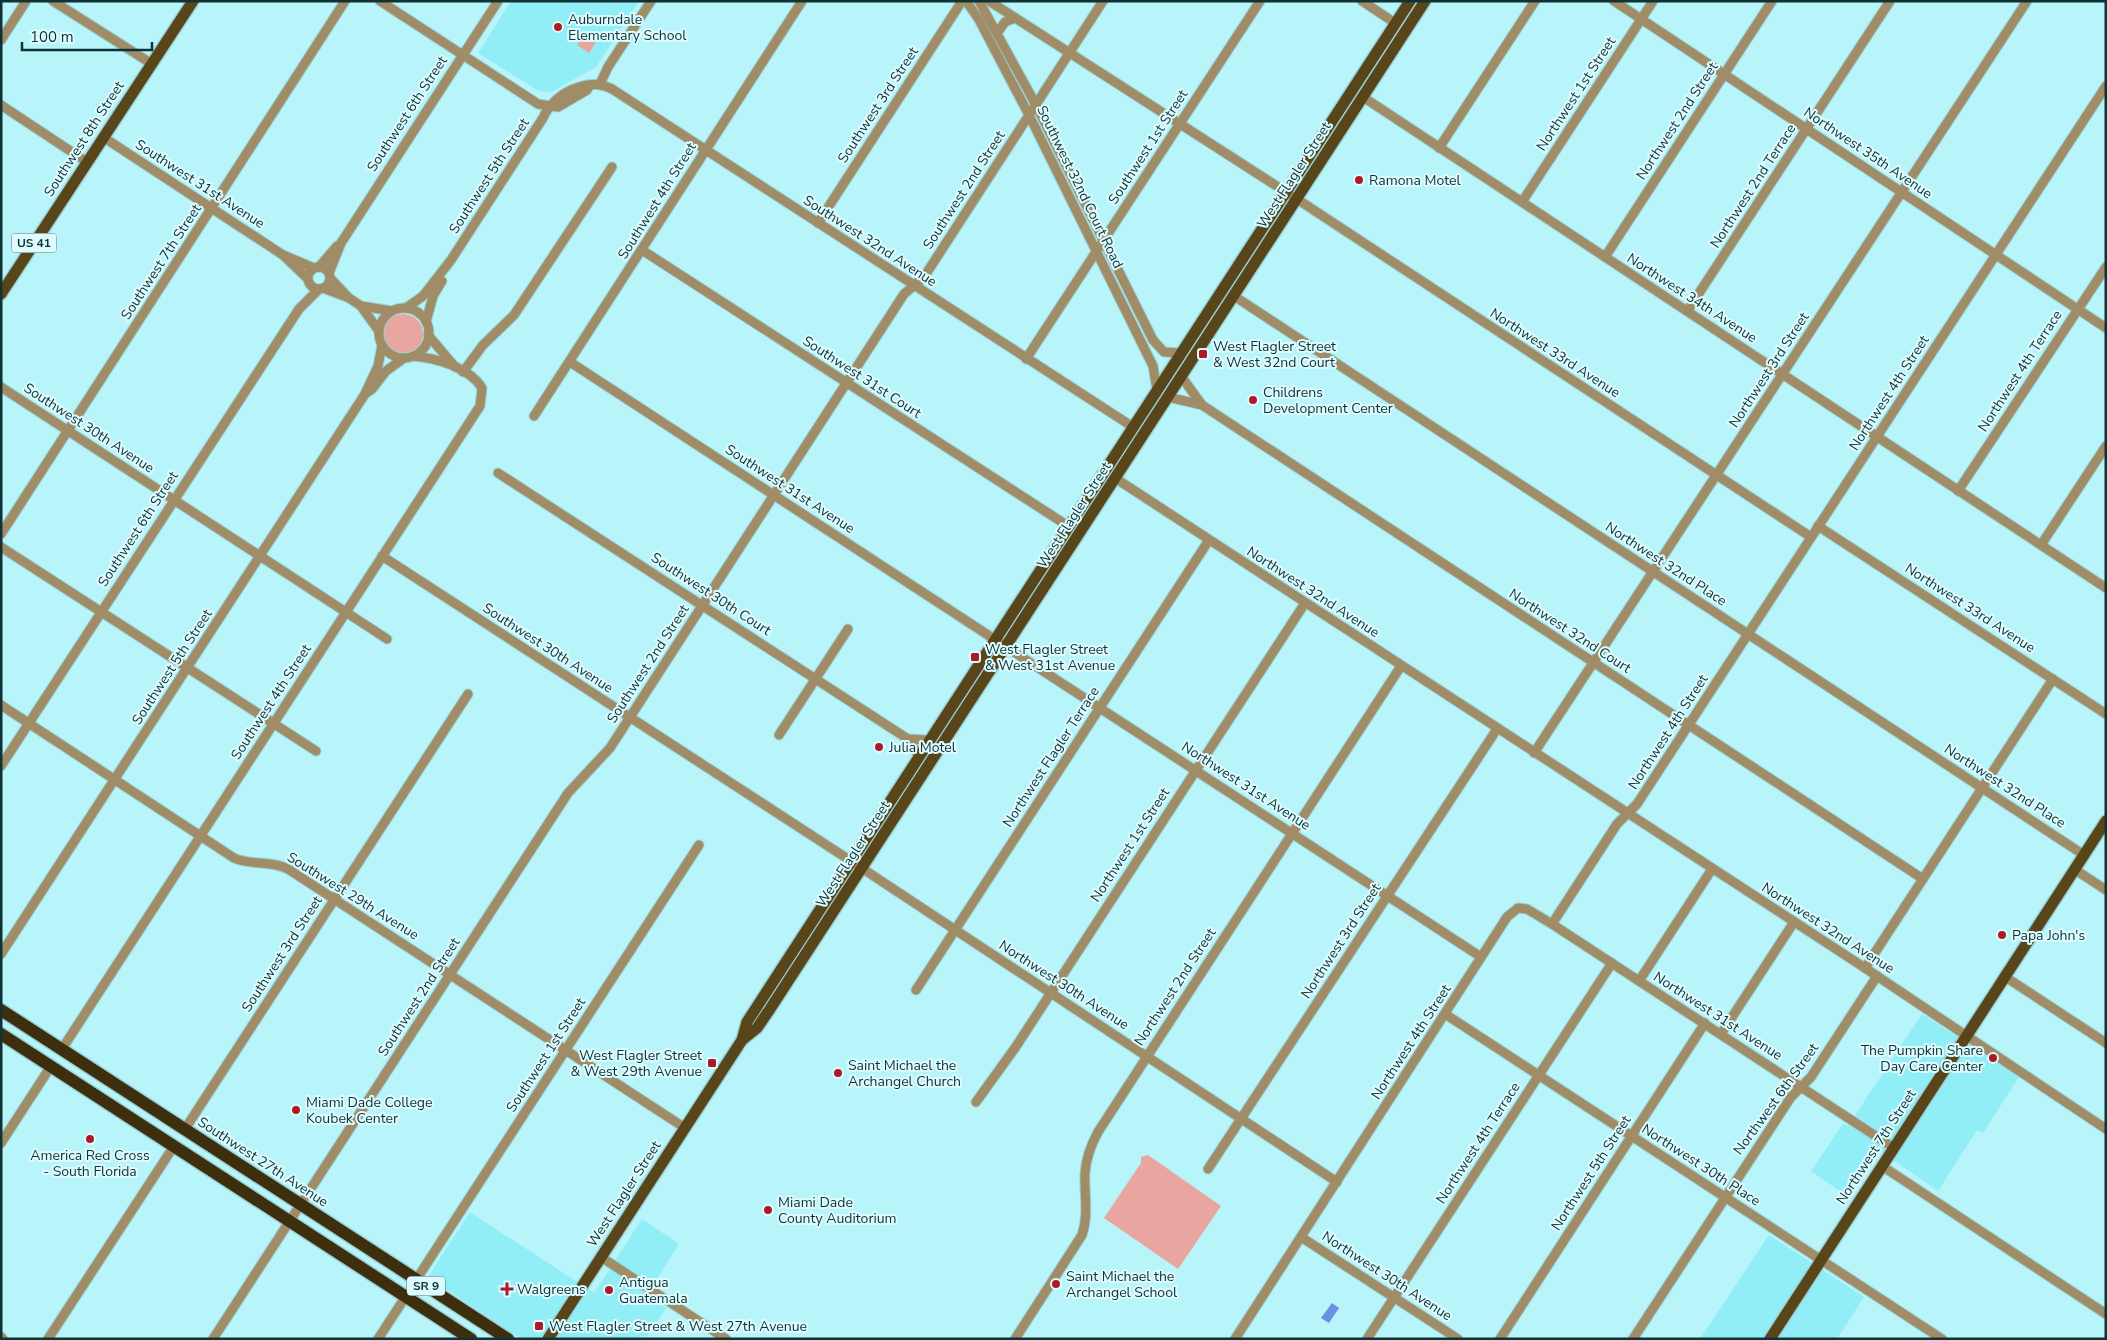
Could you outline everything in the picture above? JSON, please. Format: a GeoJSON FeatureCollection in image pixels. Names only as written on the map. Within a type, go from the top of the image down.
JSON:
{"type":"FeatureCollection","features":[{"type":"Feature","properties":{"kind":"highway","name":"Southwest 27th Avenue"},"geometry":{"type":"LineString","coordinates":[[1,1010],[508,1339]]}},
{"type":"Feature","properties":{"kind":"highway","name":"SR 9"},"geometry":{"type":"LineString","coordinates":[[1,1034],[471,1339]]}},
{"type":"Feature","properties":{"kind":"highway"},"geometry":{"type":"LineString","coordinates":[[51,1066],[56,1061],[66,1058],[80,1061]]}},
{"type":"Feature","properties":{"kind":"highway"},"geometry":{"type":"LineString","coordinates":[[154,1133],[176,1132],[185,1129]]}},
{"type":"Feature","properties":{"kind":"highway"},"geometry":{"type":"LineString","coordinates":[[174,1146],[192,1142],[205,1143]]}},
{"type":"Feature","properties":{"kind":"main road","name":"Southwest 8th Street"},"geometry":{"type":"LineString","coordinates":[[1,294],[193,1]]}},
{"type":"Feature","properties":{"kind":"main road","name":"West Flagler Street"},"geometry":{"type":"LineString","coordinates":[[548,1339],[742,1040],[747,1022],[1410,1]]}},
{"type":"Feature","properties":{"kind":"main road","name":"West Flagler Street"},"geometry":{"type":"LineString","coordinates":[[742,1040],[757,1028],[791,977],[1425,1]]}},
{"type":"Feature","properties":{"kind":"main road"},"geometry":{"type":"LineString","coordinates":[[1133,427],[1152,421]]}},
{"type":"Feature","properties":{"kind":"main road"},"geometry":{"type":"LineString","coordinates":[[1099,480],[1115,478]]}},
{"type":"Feature","properties":{"kind":"main road","name":"Northwest 7th Street"},"geometry":{"type":"LineString","coordinates":[[1770,1339],[2106,820]]}},
{"type":"Feature","properties":{"kind":"main road"},"geometry":{"type":"LineString","coordinates":[[791,977],[790,964],[793,951]]}},
{"type":"Feature","properties":{"kind":"street"},"geometry":{"type":"LineString","coordinates":[[1,40],[26,1]]}},
{"type":"Feature","properties":{"kind":"street"},"geometry":{"type":"LineString","coordinates":[[53,1],[152,64]]}},
{"type":"Feature","properties":{"kind":"street"},"geometry":{"type":"LineString","coordinates":[[380,1],[534,101],[548,106],[584,84],[600,84],[608,67],[651,1]]}},
{"type":"Feature","properties":{"kind":"street","name":"Southwest 6th Street"},"geometry":{"type":"LineString","coordinates":[[317,267],[341,243],[498,1]]}},
{"type":"Feature","properties":{"kind":"street","name":"Southwest 4th Street"},"geometry":{"type":"LineString","coordinates":[[534,416],[802,1]]}},
{"type":"Feature","properties":{"kind":"street","name":"Southwest 3rd Street"},"geometry":{"type":"LineString","coordinates":[[818,223],[962,1]]}},
{"type":"Feature","properties":{"kind":"street","name":"Southwest 32nd Court Road"},"geometry":{"type":"LineString","coordinates":[[966,1],[978,18],[1029,115],[1096,251],[1152,366],[1157,390]]}},
{"type":"Feature","properties":{"kind":"street","name":"Southwest 32nd Court Road"},"geometry":{"type":"LineString","coordinates":[[979,1],[1036,105],[1156,346],[1164,352],[1181,353]]}},
{"type":"Feature","properties":{"kind":"street","name":"Northwest 33rd Avenue"},"geometry":{"type":"LineString","coordinates":[[989,1],[1296,199],[1811,537]]}},
{"type":"Feature","properties":{"kind":"street","name":"Southwest 2nd Street"},"geometry":{"type":"LineString","coordinates":[[213,1339],[568,793],[604,756],[904,294],[924,277],[1103,1]]}},
{"type":"Feature","properties":{"kind":"street","name":"Southwest 1st Street"},"geometry":{"type":"LineString","coordinates":[[1026,358],[1260,1]]}},
{"type":"Feature","properties":{"kind":"street"},"geometry":{"type":"LineString","coordinates":[[1362,1],[1396,23]]}},
{"type":"Feature","properties":{"kind":"street"},"geometry":{"type":"LineString","coordinates":[[1439,148],[1535,1]]}},
{"type":"Feature","properties":{"kind":"street","name":"Northwest 35th Avenue"},"geometry":{"type":"LineString","coordinates":[[1614,1],[2106,328]]}},
{"type":"Feature","properties":{"kind":"street","name":"Northwest 1st Street"},"geometry":{"type":"LineString","coordinates":[[1522,202],[1653,1]]}},
{"type":"Feature","properties":{"kind":"street","name":"Northwest 2nd Street"},"geometry":{"type":"LineString","coordinates":[[1605,257],[1772,1]]}},
{"type":"Feature","properties":{"kind":"street","name":"Northwest 2nd Terrace"},"geometry":{"type":"LineString","coordinates":[[1688,310],[1890,1]]}},
{"type":"Feature","properties":{"kind":"street","name":"Northwest 3rd Street"},"geometry":{"type":"LineString","coordinates":[[1534,753],[2027,1]]}},
{"type":"Feature","properties":{"kind":"street","name":"Southwest 7th Street"},"geometry":{"type":"LineString","coordinates":[[1,534],[347,3]]}},
{"type":"Feature","properties":{"kind":"street"},"geometry":{"type":"LineString","coordinates":[[997,32],[1005,22],[1015,18]]}},
{"type":"Feature","properties":{"kind":"street","name":"Southwest 32nd Avenue"},"geometry":{"type":"LineString","coordinates":[[600,84],[612,89],[1133,427]]}},
{"type":"Feature","properties":{"kind":"street","name":"Northwest 4th Street"},"geometry":{"type":"LineString","coordinates":[[1235,1339],[1507,917],[1514,909],[1527,909],[1552,924],[1617,824],[1637,804],[2106,86]]}},
{"type":"Feature","properties":{"kind":"street","name":"Northwest 34th Avenue"},"geometry":{"type":"LineString","coordinates":[[1363,97],[2106,588]]}},
{"type":"Feature","properties":{"kind":"street"},"geometry":{"type":"LineString","coordinates":[[1,105],[87,162]]}},
{"type":"Feature","properties":{"kind":"street","name":"Southwest 5th Street"},"geometry":{"type":"LineString","coordinates":[[406,308],[426,292],[451,260],[543,118],[548,106]]}},
{"type":"Feature","properties":{"kind":"street","name":"Southwest 31st Avenue"},"geometry":{"type":"LineString","coordinates":[[103,137],[283,254],[317,267]]}},
{"type":"Feature","properties":{"kind":"street"},"geometry":{"type":"LineString","coordinates":[[459,369],[514,315],[612,167]]}},
{"type":"Feature","properties":{"kind":"street","name":"Southwest 6th Street"},"geometry":{"type":"LineString","coordinates":[[329,276],[341,243]]}},
{"type":"Feature","properties":{"kind":"street","name":"Southwest 31st Court"},"geometry":{"type":"LineString","coordinates":[[642,250],[1068,526]]}},
{"type":"Feature","properties":{"kind":"street","name":"Southwest 31st Avenue"},"geometry":{"type":"LineString","coordinates":[[283,254],[308,280]]}},
{"type":"Feature","properties":{"kind":"street","name":"Southwest 5th Street"},"geometry":{"type":"LineString","coordinates":[[426,322],[433,296],[448,270],[451,260]]}},
{"type":"Feature","properties":{"kind":"street"},"geometry":{"type":"LineString","coordinates":[[349,298],[313,288],[308,280],[309,272],[317,267],[325,268],[329,276],[349,298],[361,306],[379,332],[382,345],[392,355],[428,357],[459,369]]}},
{"type":"Feature","properties":{"kind":"street","name":"Northwest 4th Terrace"},"geometry":{"type":"LineString","coordinates":[[1958,491],[2106,267]]}},
{"type":"Feature","properties":{"kind":"street"},"geometry":{"type":"LineString","coordinates":[[321,289],[329,276]]}},
{"type":"Feature","properties":{"kind":"street","name":"Southwest 6th Street"},"geometry":{"type":"LineString","coordinates":[[299,309],[308,280]]}},
{"type":"Feature","properties":{"kind":"street","name":"Southwest 6th Street"},"geometry":{"type":"LineString","coordinates":[[1,766],[299,309],[321,289]]}},
{"type":"Feature","properties":{"kind":"street","name":"Northwest 32nd Place"},"geometry":{"type":"LineString","coordinates":[[1234,296],[2084,855]]}},
{"type":"Feature","properties":{"kind":"street"},"geometry":{"type":"LineString","coordinates":[[361,306],[392,311],[406,308],[418,312],[426,322],[428,335],[425,346],[408,357]]}},
{"type":"Feature","properties":{"kind":"street"},"geometry":{"type":"LineString","coordinates":[[379,332],[384,318],[392,311]]}},
{"type":"Feature","properties":{"kind":"street"},"geometry":{"type":"LineString","coordinates":[[428,335],[459,369]]}},
{"type":"Feature","properties":{"kind":"street","name":"Southwest 5th Street"},"geometry":{"type":"LineString","coordinates":[[1,954],[365,394],[378,366],[382,345]]}},
{"type":"Feature","properties":{"kind":"street","name":"Southwest 5th Street"},"geometry":{"type":"LineString","coordinates":[[365,394],[372,389],[386,371],[408,357]]}},
{"type":"Feature","properties":{"kind":"street","name":"Southwest 31st Avenue"},"geometry":{"type":"LineString","coordinates":[[570,362],[995,639]]}},
{"type":"Feature","properties":{"kind":"street","name":"Southwest 4th Street"},"geometry":{"type":"LineString","coordinates":[[62,1049],[480,406],[482,388],[475,380],[459,369]]}},
{"type":"Feature","properties":{"kind":"street","name":"Northwest 32nd Court"},"geometry":{"type":"LineString","coordinates":[[1182,376],[1202,405]]}},
{"type":"Feature","properties":{"kind":"street","name":"Southwest 30th Avenue"},"geometry":{"type":"LineString","coordinates":[[1,387],[387,639]]}},
{"type":"Feature","properties":{"kind":"street","name":"Northwest 32nd Court"},"geometry":{"type":"LineString","coordinates":[[1168,397],[1202,405],[1923,879]]}},
{"type":"Feature","properties":{"kind":"street"},"geometry":{"type":"LineString","coordinates":[[2041,545],[2106,446]]}},
{"type":"Feature","properties":{"kind":"street","name":"Southwest 30th Court"},"geometry":{"type":"LineString","coordinates":[[498,473],[908,739],[919,756]]}},
{"type":"Feature","properties":{"kind":"street","name":"Northwest 32nd Avenue"},"geometry":{"type":"LineString","coordinates":[[1115,478],[1627,814],[1866,968],[2106,1129]]}},
{"type":"Feature","properties":{"kind":"street","name":"Northwest 33rd Avenue"},"geometry":{"type":"LineString","coordinates":[[1818,526],[2106,714]]}},
{"type":"Feature","properties":{"kind":"street","name":"Northwest Flagler Terrace"},"geometry":{"type":"LineString","coordinates":[[916,990],[1209,540]]}},
{"type":"Feature","properties":{"kind":"street"},"geometry":{"type":"LineString","coordinates":[[1,547],[316,751]]}},
{"type":"Feature","properties":{"kind":"street","name":"Southwest 30th Avenue"},"geometry":{"type":"LineString","coordinates":[[382,556],[851,861]]}},
{"type":"Feature","properties":{"kind":"street","name":"Northwest 1st Street"},"geometry":{"type":"LineString","coordinates":[[976,1102],[1051,993],[1305,602]]}},
{"type":"Feature","properties":{"kind":"street"},"geometry":{"type":"LineString","coordinates":[[780,735],[848,629]]}},
{"type":"Feature","properties":{"kind":"street","name":"Northwest 31st Avenue"},"geometry":{"type":"LineString","coordinates":[[995,639],[1481,958]]}},
{"type":"Feature","properties":{"kind":"street","name":"Northwest 2nd Street"},"geometry":{"type":"LineString","coordinates":[[1017,1335],[1082,1235],[1086,1214],[1085,1172],[1091,1147],[1103,1123],[1401,666]]}},
{"type":"Feature","properties":{"kind":"street"},"geometry":{"type":"LineString","coordinates":[[1866,968],[2053,679]]}},
{"type":"Feature","properties":{"kind":"street","name":"Southwest 3rd Street"},"geometry":{"type":"LineString","coordinates":[[185,1129],[468,694]]}},
{"type":"Feature","properties":{"kind":"street","name":"Southwest 29th Avenue"},"geometry":{"type":"LineString","coordinates":[[1,705],[238,860],[250,863],[266,862],[281,865],[685,1128]]}},
{"type":"Feature","properties":{"kind":"street","name":"Northwest 3rd Street"},"geometry":{"type":"LineString","coordinates":[[1208,1169],[1497,728]]}},
{"type":"Feature","properties":{"kind":"street"},"geometry":{"type":"LineString","coordinates":[[908,739],[929,740]]}},
{"type":"Feature","properties":{"kind":"street","name":"Southwest 1st Street"},"geometry":{"type":"LineString","coordinates":[[416,1280],[699,845]]}},
{"type":"Feature","properties":{"kind":"street","name":"Northwest 30th Avenue"},"geometry":{"type":"LineString","coordinates":[[851,861],[1337,1182]]}},
{"type":"Feature","properties":{"kind":"street"},"geometry":{"type":"LineString","coordinates":[[1639,981],[1712,869]]}},
{"type":"Feature","properties":{"kind":"street"},"geometry":{"type":"LineString","coordinates":[[2074,869],[2106,890]]}},
{"type":"Feature","properties":{"kind":"street"},"geometry":{"type":"LineString","coordinates":[[1721,1034],[1794,922]]}},
{"type":"Feature","properties":{"kind":"street","name":"Northwest 31st Avenue"},"geometry":{"type":"LineString","coordinates":[[1552,924],[1894,1148]]}},
{"type":"Feature","properties":{"kind":"street","name":"Northwest 4th Terrace"},"geometry":{"type":"LineString","coordinates":[[1367,1339],[1612,963]]}},
{"type":"Feature","properties":{"kind":"street","name":"Northwest 6th Street"},"geometry":{"type":"LineString","coordinates":[[1633,1339],[1791,1097],[1811,1077],[1877,976]]}},
{"type":"Feature","properties":{"kind":"street"},"geometry":{"type":"LineString","coordinates":[[2004,976],[2106,1043]]}},
{"type":"Feature","properties":{"kind":"street","name":"Northwest 30th Place"},"geometry":{"type":"LineString","coordinates":[[1445,1014],[1942,1339]]}},
{"type":"Feature","properties":{"kind":"street","name":"Northwest 5th Street"},"geometry":{"type":"LineString","coordinates":[[1500,1339],[1705,1023]]}},
{"type":"Feature","properties":{"kind":"street"},"geometry":{"type":"LineString","coordinates":[[1,1143],[51,1066]]}},
{"type":"Feature","properties":{"kind":"street"},"geometry":{"type":"LineString","coordinates":[[48,1339],[174,1146]]}},
{"type":"Feature","properties":{"kind":"street"},"geometry":{"type":"LineString","coordinates":[[1882,1166],[2106,1314]]}},
{"type":"Feature","properties":{"kind":"street","name":"Northwest 30th Avenue"},"geometry":{"type":"LineString","coordinates":[[1301,1237],[1458,1339]]}},
{"type":"Feature","properties":{"kind":"street"},"geometry":{"type":"LineString","coordinates":[[601,1257],[726,1339]]}},
{"type":"Feature","properties":{"kind":"street"},"geometry":{"type":"LineString","coordinates":[[378,1339],[406,1296]]}},
{"type":"Feature","properties":{"kind":"shaded area","name":"Auburndale Elementary School"},"geometry":{"type":"Polygon","coordinates":[[[511,1],[639,1],[596,67],[551,92],[539,91],[478,53],[511,1]]]}},
{"type":"Feature","properties":{"kind":"shaded area"},"geometry":{"type":"Polygon","coordinates":[[[584,35],[596,42],[589,53],[577,45],[584,35]]]}},
{"type":"Feature","properties":{"kind":"shaded area"},"geometry":{"type":"Polygon","coordinates":[[[407,314],[414,317],[420,323],[423,334],[422,342],[414,351],[407,354],[399,354],[392,351],[384,342],[383,330],[386,323],[395,315],[407,314]]]}},
{"type":"Feature","properties":{"kind":"shaded area"},"geometry":{"type":"Polygon","coordinates":[[[1922,1014],[2019,1077],[1983,1133],[1977,1130],[1938,1191],[1879,1150],[1847,1196],[1811,1171],[1843,1124],[1848,1126],[1922,1014]]]}},
{"type":"Feature","properties":{"kind":"shaded area"},"geometry":{"type":"Polygon","coordinates":[[[1148,1155],[1221,1206],[1178,1269],[1104,1218],[1141,1163],[1141,1157],[1148,1155]]]}},
{"type":"Feature","properties":{"kind":"shaded area"},"geometry":{"type":"Polygon","coordinates":[[[470,1212],[594,1293],[642,1219],[679,1244],[646,1296],[666,1308],[646,1338],[641,1335],[639,1339],[522,1339],[428,1277],[470,1212]]]}},
{"type":"Feature","properties":{"kind":"shaded area"},"geometry":{"type":"Polygon","coordinates":[[[1769,1235],[1864,1297],[1837,1339],[1700,1339],[1769,1235]]]}},
{"type":"Feature","properties":{"kind":"shaded area"},"geometry":{"type":"Polygon","coordinates":[[[1332,1303],[1339,1308],[1329,1323],[1321,1318],[1332,1303]]]}},
{"type":"Feature","properties":{"kind":"place","name":"Auburndale Elementary School"},"geometry":{"type":"Point","coordinates":[558,27]}},
{"type":"Feature","properties":{"kind":"place","name":"Ramona Motel"},"geometry":{"type":"Point","coordinates":[1359,180]}},
{"type":"Feature","properties":{"kind":"place","name":"West Flagler Street & West 32nd Court"},"geometry":{"type":"Point","coordinates":[1203,354]}},
{"type":"Feature","properties":{"kind":"place","name":"Childrens Development Center"},"geometry":{"type":"Point","coordinates":[1253,400]}},
{"type":"Feature","properties":{"kind":"place","name":"West Flagler Street & West 31st Avenue"},"geometry":{"type":"Point","coordinates":[975,657]}},
{"type":"Feature","properties":{"kind":"place","name":"Julia Motel"},"geometry":{"type":"Point","coordinates":[879,747]}},
{"type":"Feature","properties":{"kind":"place","name":"Papa John's"},"geometry":{"type":"Point","coordinates":[2002,935]}},
{"type":"Feature","properties":{"kind":"place","name":"The Pumpkin Share Day Care Center"},"geometry":{"type":"Point","coordinates":[1993,1058]}},
{"type":"Feature","properties":{"kind":"place","name":"West Flagler Street & West 29th Avenue"},"geometry":{"type":"Point","coordinates":[712,1063]}},
{"type":"Feature","properties":{"kind":"place","name":"Saint Michael the Archangel Church"},"geometry":{"type":"Point","coordinates":[838,1073]}},
{"type":"Feature","properties":{"kind":"place","name":"Miami Dade College Koubek Center"},"geometry":{"type":"Point","coordinates":[296,1110]}},
{"type":"Feature","properties":{"kind":"place","name":"America Red Cross - South Florida"},"geometry":{"type":"Point","coordinates":[90,1139]}},
{"type":"Feature","properties":{"kind":"place","name":"Miami Dade County Auditorium"},"geometry":{"type":"Point","coordinates":[768,1210]}},
{"type":"Feature","properties":{"kind":"place","name":"Saint Michael the Archangel School"},"geometry":{"type":"Point","coordinates":[1056,1284]}},
{"type":"Feature","properties":{"kind":"place","name":"Walgreens"},"geometry":{"type":"Point","coordinates":[507,1289]}},
{"type":"Feature","properties":{"kind":"place","name":"Antigua Guatemala"},"geometry":{"type":"Point","coordinates":[609,1290]}},
{"type":"Feature","properties":{"kind":"place","name":"West Flagler Street & West 27th Avenue"},"geometry":{"type":"Point","coordinates":[539,1326]}}]}
